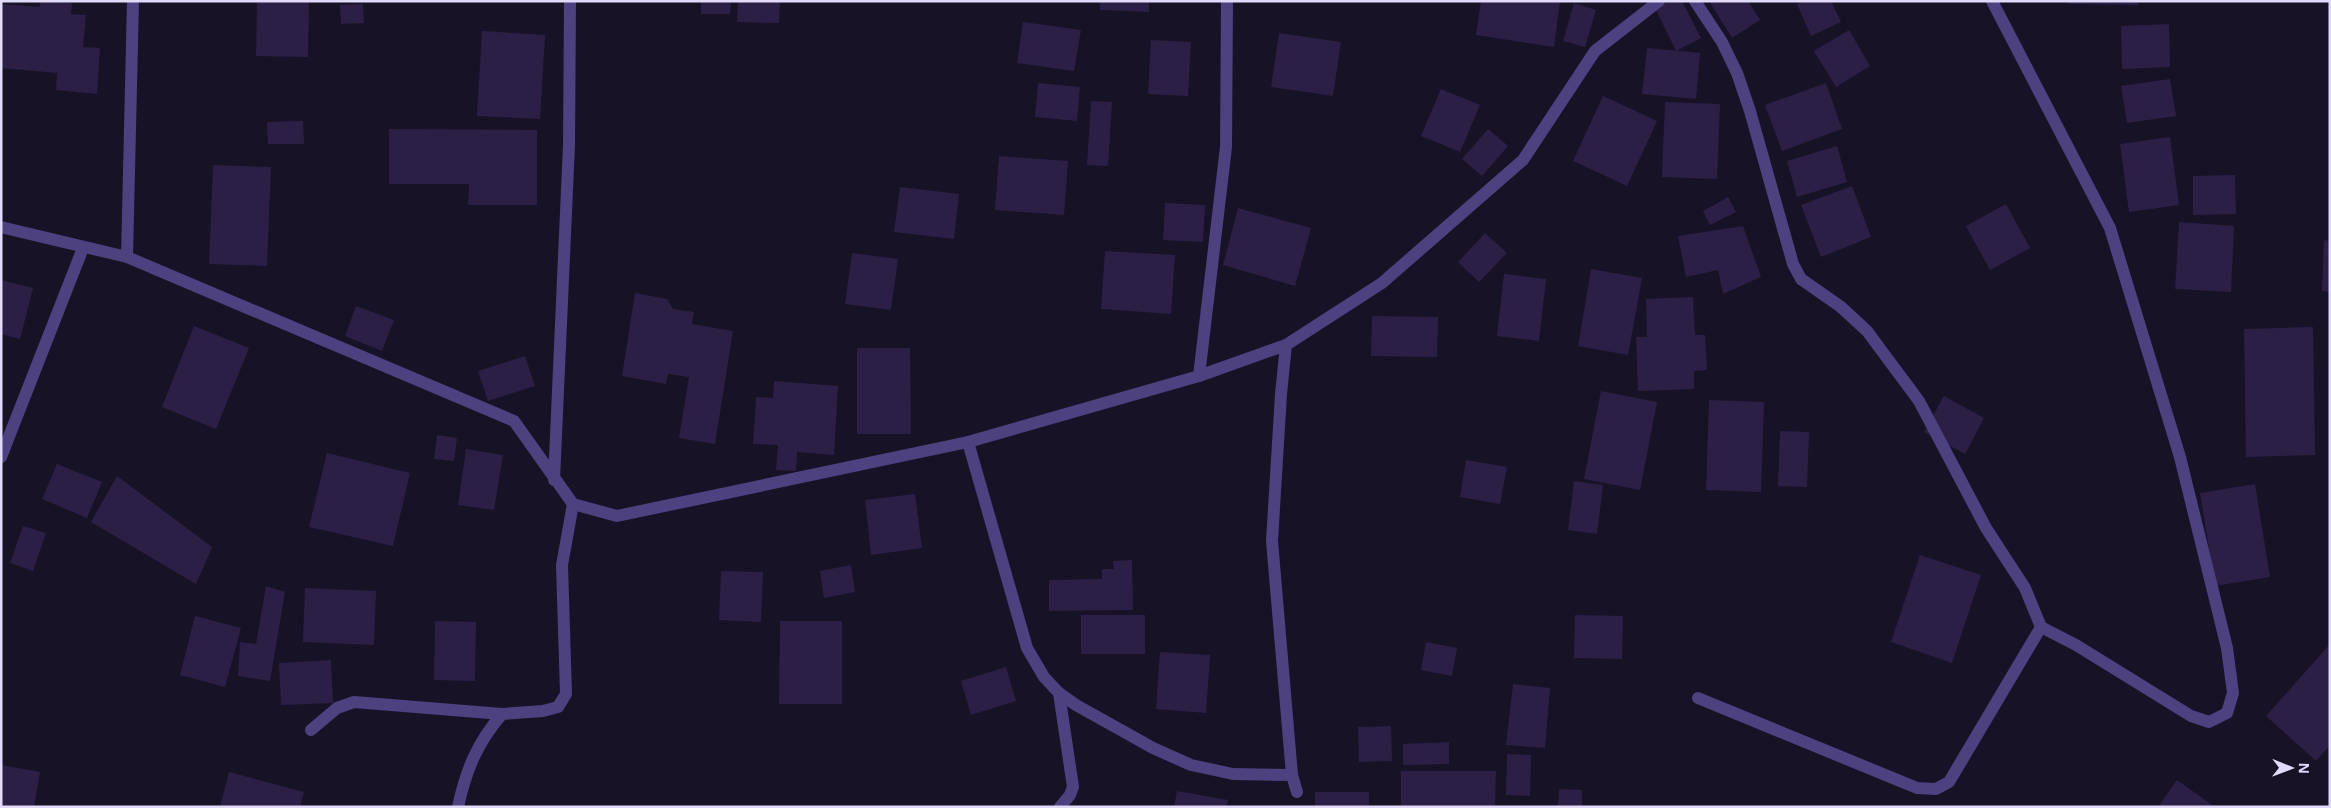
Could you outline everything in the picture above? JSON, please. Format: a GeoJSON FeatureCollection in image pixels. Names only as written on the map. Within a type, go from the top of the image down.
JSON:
{"type":"FeatureCollection","features":[{"type":"Feature","properties":{"kind":"street"},"geometry":{"type":"LineString","coordinates":[[127,257],[133,1]]}},
{"type":"Feature","properties":{"kind":"street"},"geometry":{"type":"LineString","coordinates":[[554,480],[569,145],[570,1]]}},
{"type":"Feature","properties":{"kind":"street"},"geometry":{"type":"LineString","coordinates":[[1199,376],[1226,147],[1227,1]]}},
{"type":"Feature","properties":{"kind":"street"},"geometry":{"type":"LineString","coordinates":[[1,227],[127,257],[514,420],[554,480],[573,504],[617,516],[968,442],[1199,376],[1286,344],[1382,283],[1523,160],[1595,52],[1659,1]]}},
{"type":"Feature","properties":{"kind":"street"},"geometry":{"type":"LineString","coordinates":[[1695,1],[1722,42],[1737,74],[1750,111],[1793,264],[1801,279],[1841,307],[1867,330],[1919,402],[1986,528],[2025,588],[2041,627],[2076,645],[2191,716],[2209,722],[2226,713],[2233,693],[2227,648],[2180,457],[2110,228],[1992,1]]}},
{"type":"Feature","properties":{"kind":"street"},"geometry":{"type":"LineString","coordinates":[[1,457],[83,248]]}},
{"type":"Feature","properties":{"kind":"street"},"geometry":{"type":"LineString","coordinates":[[1286,344],[1272,540],[1292,775],[1297,792]]}},
{"type":"Feature","properties":{"kind":"street"},"geometry":{"type":"LineString","coordinates":[[968,442],[1027,648],[1044,677],[1060,693],[1076,705],[1153,748],[1192,765],[1233,774],[1292,775]]}},
{"type":"Feature","properties":{"kind":"street"},"geometry":{"type":"LineString","coordinates":[[311,730],[337,708],[354,702],[502,714],[543,711],[558,707],[566,694],[562,565],[573,504]]}},
{"type":"Feature","properties":{"kind":"street"},"geometry":{"type":"LineString","coordinates":[[1698,698],[1917,788],[1936,789],[1949,782],[2041,627]]}},
{"type":"Feature","properties":{"kind":"street"},"geometry":{"type":"LineString","coordinates":[[1060,693],[1073,787],[1070,795],[1060,807]]}},
{"type":"Feature","properties":{"kind":"street"},"geometry":{"type":"LineString","coordinates":[[458,807],[465,775],[488,731],[502,714]]}},
{"type":"Feature","properties":{"kind":"building"},"geometry":{"type":"Polygon","coordinates":[[[40,1],[72,3],[71,14],[86,15],[83,47],[100,48],[97,94],[56,90],[57,73],[1,68],[1,4],[40,7],[40,1]]]}},
{"type":"Feature","properties":{"kind":"building"},"geometry":{"type":"Polygon","coordinates":[[[257,1],[309,1],[308,57],[256,56],[257,1]]]}},
{"type":"Feature","properties":{"kind":"building"},"geometry":{"type":"Polygon","coordinates":[[[701,1],[731,1],[730,14],[701,14],[701,1]]]}},
{"type":"Feature","properties":{"kind":"building"},"geometry":{"type":"Polygon","coordinates":[[[738,1],[780,1],[779,23],[737,22],[738,1]]]}},
{"type":"Feature","properties":{"kind":"building"},"geometry":{"type":"Polygon","coordinates":[[[1100,1],[1149,1],[1149,12],[1100,10],[1100,1]]]}},
{"type":"Feature","properties":{"kind":"building"},"geometry":{"type":"Polygon","coordinates":[[[1481,1],[1560,1],[1554,47],[1476,35],[1481,1]]]}},
{"type":"Feature","properties":{"kind":"building"},"geometry":{"type":"Polygon","coordinates":[[[1668,1],[1682,1],[1701,38],[1676,51],[1655,8],[1668,1]]]}},
{"type":"Feature","properties":{"kind":"building"},"geometry":{"type":"Polygon","coordinates":[[[1709,1],[1748,1],[1760,20],[1732,38],[1709,1]]]}},
{"type":"Feature","properties":{"kind":"building"},"geometry":{"type":"Polygon","coordinates":[[[1802,1],[1831,1],[1841,22],[1811,36],[1797,4],[1802,1]]]}},
{"type":"Feature","properties":{"kind":"building"},"geometry":{"type":"Polygon","coordinates":[[[2068,1],[2138,1],[2138,5],[2068,4],[2068,1]]]}},
{"type":"Feature","properties":{"kind":"building"},"geometry":{"type":"Polygon","coordinates":[[[1574,3],[1596,10],[1585,47],[1563,41],[1574,3]]]}},
{"type":"Feature","properties":{"kind":"building"},"geometry":{"type":"Polygon","coordinates":[[[363,4],[364,23],[341,24],[340,5],[363,4]]]}},
{"type":"Feature","properties":{"kind":"building"},"geometry":{"type":"Polygon","coordinates":[[[1023,22],[1081,30],[1074,71],[1017,63],[1023,22]]]}},
{"type":"Feature","properties":{"kind":"building"},"geometry":{"type":"Polygon","coordinates":[[[2169,24],[2170,67],[2122,69],[2121,26],[2169,24]]]}},
{"type":"Feature","properties":{"kind":"building"},"geometry":{"type":"Polygon","coordinates":[[[1849,30],[1870,66],[1836,87],[1814,51],[1849,30]]]}},
{"type":"Feature","properties":{"kind":"building"},"geometry":{"type":"Polygon","coordinates":[[[482,31],[545,35],[540,119],[477,116],[482,31]]]}},
{"type":"Feature","properties":{"kind":"building"},"geometry":{"type":"Polygon","coordinates":[[[1279,33],[1341,42],[1333,96],[1271,87],[1279,33]]]}},
{"type":"Feature","properties":{"kind":"building"},"geometry":{"type":"Polygon","coordinates":[[[1151,40],[1191,42],[1188,96],[1148,94],[1151,40]]]}},
{"type":"Feature","properties":{"kind":"building"},"geometry":{"type":"Polygon","coordinates":[[[1647,48],[1700,53],[1696,99],[1642,94],[1647,48]]]}},
{"type":"Feature","properties":{"kind":"building"},"geometry":{"type":"Polygon","coordinates":[[[2170,79],[2176,116],[2127,123],[2121,86],[2170,79]]]}},
{"type":"Feature","properties":{"kind":"building"},"geometry":{"type":"Polygon","coordinates":[[[1038,83],[1080,87],[1077,121],[1035,117],[1038,83]]]}},
{"type":"Feature","properties":{"kind":"building"},"geometry":{"type":"Polygon","coordinates":[[[1826,83],[1842,129],[1782,151],[1765,105],[1826,83]]]}},
{"type":"Feature","properties":{"kind":"building"},"geometry":{"type":"Polygon","coordinates":[[[1441,89],[1480,105],[1460,152],[1421,136],[1441,89]]]}},
{"type":"Feature","properties":{"kind":"building"},"geometry":{"type":"Polygon","coordinates":[[[1603,96],[1657,121],[1627,186],[1573,161],[1603,96]]]}},
{"type":"Feature","properties":{"kind":"building"},"geometry":{"type":"Polygon","coordinates":[[[1091,101],[1112,102],[1108,166],[1087,165],[1091,101]]]}},
{"type":"Feature","properties":{"kind":"building"},"geometry":{"type":"Polygon","coordinates":[[[1665,102],[1720,104],[1717,179],[1662,177],[1665,102]]]}},
{"type":"Feature","properties":{"kind":"building"},"geometry":{"type":"Polygon","coordinates":[[[303,121],[304,144],[268,144],[267,122],[303,121]]]}},
{"type":"Feature","properties":{"kind":"building"},"geometry":{"type":"Polygon","coordinates":[[[389,129],[537,130],[537,205],[468,205],[469,184],[389,184],[389,129]]]}},
{"type":"Feature","properties":{"kind":"building"},"geometry":{"type":"Polygon","coordinates":[[[1488,129],[1508,146],[1482,176],[1462,159],[1488,129]]]}},
{"type":"Feature","properties":{"kind":"building"},"geometry":{"type":"Polygon","coordinates":[[[2170,137],[2179,205],[2129,212],[2120,144],[2170,137]]]}},
{"type":"Feature","properties":{"kind":"building"},"geometry":{"type":"Polygon","coordinates":[[[1837,146],[1847,182],[1797,197],[1787,161],[1837,146]]]}},
{"type":"Feature","properties":{"kind":"building"},"geometry":{"type":"Polygon","coordinates":[[[999,156],[1068,161],[1064,215],[995,210],[999,156]]]}},
{"type":"Feature","properties":{"kind":"building"},"geometry":{"type":"Polygon","coordinates":[[[213,165],[271,167],[267,266],[209,264],[213,165]]]}},
{"type":"Feature","properties":{"kind":"building"},"geometry":{"type":"Polygon","coordinates":[[[2235,175],[2236,214],[2193,215],[2193,176],[2235,175]]]}},
{"type":"Feature","properties":{"kind":"building"},"geometry":{"type":"Polygon","coordinates":[[[1852,186],[1871,237],[1821,257],[1801,205],[1852,186]]]}},
{"type":"Feature","properties":{"kind":"building"},"geometry":{"type":"Polygon","coordinates":[[[900,187],[959,194],[954,239],[894,232],[900,187]]]}},
{"type":"Feature","properties":{"kind":"building"},"geometry":{"type":"Polygon","coordinates":[[[1728,197],[1736,212],[1710,225],[1703,211],[1728,197]]]}},
{"type":"Feature","properties":{"kind":"building"},"geometry":{"type":"Polygon","coordinates":[[[1165,203],[1205,205],[1203,242],[1163,240],[1165,203]]]}},
{"type":"Feature","properties":{"kind":"building"},"geometry":{"type":"Polygon","coordinates":[[[2006,204],[2030,248],[1990,270],[1966,226],[2006,204]]]}},
{"type":"Feature","properties":{"kind":"building"},"geometry":{"type":"Polygon","coordinates":[[[1238,208],[1311,228],[1295,286],[1223,265],[1238,208]]]}},
{"type":"Feature","properties":{"kind":"building"},"geometry":{"type":"Polygon","coordinates":[[[2179,222],[2234,226],[2231,292],[2175,289],[2179,222]]]}},
{"type":"Feature","properties":{"kind":"building"},"geometry":{"type":"Polygon","coordinates":[[[1743,226],[1761,277],[1723,294],[1718,270],[1686,277],[1678,236],[1743,226]]]}},
{"type":"Feature","properties":{"kind":"building"},"geometry":{"type":"Polygon","coordinates":[[[1485,233],[1507,253],[1479,282],[1458,262],[1485,233]]]}},
{"type":"Feature","properties":{"kind":"building"},"geometry":{"type":"Polygon","coordinates":[[[2324,240],[2330,241],[2330,292],[2322,291],[2324,240]]]}},
{"type":"Feature","properties":{"kind":"building"},"geometry":{"type":"Polygon","coordinates":[[[1105,251],[1175,255],[1171,314],[1101,309],[1105,251]]]}},
{"type":"Feature","properties":{"kind":"building"},"geometry":{"type":"Polygon","coordinates":[[[852,253],[898,259],[891,310],[845,304],[852,253]]]}},
{"type":"Feature","properties":{"kind":"building"},"geometry":{"type":"Polygon","coordinates":[[[1591,269],[1642,278],[1628,355],[1578,346],[1591,269]]]}},
{"type":"Feature","properties":{"kind":"building"},"geometry":{"type":"Polygon","coordinates":[[[1504,274],[1546,279],[1539,341],[1497,336],[1504,274]]]}},
{"type":"Feature","properties":{"kind":"building"},"geometry":{"type":"Polygon","coordinates":[[[1,280],[33,288],[20,339],[1,334],[1,280]]]}},
{"type":"Feature","properties":{"kind":"building"},"geometry":{"type":"Polygon","coordinates":[[[635,293],[667,299],[673,309],[694,312],[692,324],[733,331],[715,444],[679,438],[689,377],[668,374],[666,384],[622,376],[635,293]]]}},
{"type":"Feature","properties":{"kind":"building"},"geometry":{"type":"Polygon","coordinates":[[[1693,297],[1695,335],[1705,335],[1707,370],[1694,371],[1694,389],[1638,391],[1636,337],[1647,337],[1646,299],[1693,297]]]}},
{"type":"Feature","properties":{"kind":"building"},"geometry":{"type":"Polygon","coordinates":[[[356,306],[394,320],[382,351],[345,336],[356,306]]]}},
{"type":"Feature","properties":{"kind":"building"},"geometry":{"type":"Polygon","coordinates":[[[1372,316],[1438,317],[1437,357],[1371,356],[1372,316]]]}},
{"type":"Feature","properties":{"kind":"building"},"geometry":{"type":"Polygon","coordinates":[[[194,326],[249,348],[216,429],[162,407],[194,326]]]}},
{"type":"Feature","properties":{"kind":"building"},"geometry":{"type":"Polygon","coordinates":[[[2313,327],[2315,455],[2246,457],[2244,329],[2313,327]]]}},
{"type":"Feature","properties":{"kind":"building"},"geometry":{"type":"Polygon","coordinates":[[[857,348],[910,348],[911,434],[857,434],[857,348]]]}},
{"type":"Feature","properties":{"kind":"building"},"geometry":{"type":"Polygon","coordinates":[[[525,356],[535,386],[488,401],[478,371],[525,356]]]}},
{"type":"Feature","properties":{"kind":"building"},"geometry":{"type":"Polygon","coordinates":[[[774,381],[838,386],[834,455],[797,452],[796,471],[776,470],[778,445],[753,444],[756,397],[773,398],[774,381]]]}},
{"type":"Feature","properties":{"kind":"building"},"geometry":{"type":"Polygon","coordinates":[[[1601,391],[1657,402],[1640,490],[1584,479],[1601,391]]]}},
{"type":"Feature","properties":{"kind":"building"},"geometry":{"type":"Polygon","coordinates":[[[1944,396],[1984,418],[1965,454],[1924,432],[1944,396]]]}},
{"type":"Feature","properties":{"kind":"building"},"geometry":{"type":"Polygon","coordinates":[[[1709,400],[1764,402],[1761,492],[1706,490],[1709,400]]]}},
{"type":"Feature","properties":{"kind":"building"},"geometry":{"type":"Polygon","coordinates":[[[1780,431],[1809,432],[1807,487],[1778,486],[1780,431]]]}},
{"type":"Feature","properties":{"kind":"building"},"geometry":{"type":"Polygon","coordinates":[[[437,435],[457,438],[454,461],[434,459],[437,435]]]}},
{"type":"Feature","properties":{"kind":"building"},"geometry":{"type":"Polygon","coordinates":[[[466,449],[503,455],[494,510],[458,505],[466,449]]]}},
{"type":"Feature","properties":{"kind":"building"},"geometry":{"type":"Polygon","coordinates":[[[327,453],[410,473],[393,546],[309,527],[327,453]]]}},
{"type":"Feature","properties":{"kind":"building"},"geometry":{"type":"Polygon","coordinates":[[[1466,460],[1507,467],[1500,504],[1460,497],[1466,460]]]}},
{"type":"Feature","properties":{"kind":"building"},"geometry":{"type":"Polygon","coordinates":[[[57,464],[102,482],[87,518],[42,499],[57,464]]]}},
{"type":"Feature","properties":{"kind":"building"},"geometry":{"type":"Polygon","coordinates":[[[117,476],[212,547],[196,584],[91,522],[117,476]]]}},
{"type":"Feature","properties":{"kind":"building"},"geometry":{"type":"Polygon","coordinates":[[[1574,481],[1603,485],[1597,534],[1568,530],[1574,481]]]}},
{"type":"Feature","properties":{"kind":"building"},"geometry":{"type":"Polygon","coordinates":[[[2255,484],[2270,577],[2215,586],[2200,493],[2255,484]]]}},
{"type":"Feature","properties":{"kind":"building"},"geometry":{"type":"Polygon","coordinates":[[[915,494],[922,548],[871,555],[865,500],[915,494]]]}},
{"type":"Feature","properties":{"kind":"building"},"geometry":{"type":"Polygon","coordinates":[[[23,526],[46,533],[33,571],[10,563],[23,526]]]}},
{"type":"Feature","properties":{"kind":"building"},"geometry":{"type":"Polygon","coordinates":[[[1920,555],[1981,575],[1952,663],[1891,642],[1920,555]]]}},
{"type":"Feature","properties":{"kind":"building"},"geometry":{"type":"Polygon","coordinates":[[[1132,560],[1133,610],[1049,611],[1049,580],[1102,579],[1102,569],[1114,569],[1113,561],[1132,560]]]}},
{"type":"Feature","properties":{"kind":"building"},"geometry":{"type":"Polygon","coordinates":[[[851,565],[855,592],[824,598],[820,571],[851,565]]]}},
{"type":"Feature","properties":{"kind":"building"},"geometry":{"type":"Polygon","coordinates":[[[721,571],[763,572],[761,622],[719,620],[721,571]]]}},
{"type":"Feature","properties":{"kind":"building"},"geometry":{"type":"Polygon","coordinates":[[[266,586],[285,592],[270,681],[238,676],[240,642],[256,644],[266,586]]]}},
{"type":"Feature","properties":{"kind":"building"},"geometry":{"type":"Polygon","coordinates":[[[305,588],[376,591],[374,645],[303,642],[305,588]]]}},
{"type":"Feature","properties":{"kind":"building"},"geometry":{"type":"Polygon","coordinates":[[[1081,615],[1145,615],[1145,654],[1081,654],[1081,615]]]}},
{"type":"Feature","properties":{"kind":"building"},"geometry":{"type":"Polygon","coordinates":[[[1575,615],[1623,616],[1622,659],[1574,658],[1575,615]]]}},
{"type":"Feature","properties":{"kind":"building"},"geometry":{"type":"Polygon","coordinates":[[[195,616],[241,628],[225,687],[180,675],[195,616]]]}},
{"type":"Feature","properties":{"kind":"building"},"geometry":{"type":"Polygon","coordinates":[[[435,621],[476,622],[475,681],[434,680],[435,621]]]}},
{"type":"Feature","properties":{"kind":"building"},"geometry":{"type":"Polygon","coordinates":[[[780,621],[842,621],[842,704],[779,704],[780,621]]]}},
{"type":"Feature","properties":{"kind":"building"},"geometry":{"type":"Polygon","coordinates":[[[1426,642],[1457,648],[1452,676],[1421,670],[1426,642]]]}},
{"type":"Feature","properties":{"kind":"building"},"geometry":{"type":"Polygon","coordinates":[[[2330,644],[2330,745],[2316,761],[2266,716],[2330,644]]]}},
{"type":"Feature","properties":{"kind":"building"},"geometry":{"type":"Polygon","coordinates":[[[1160,652],[1210,655],[1206,713],[1156,709],[1160,652]]]}},
{"type":"Feature","properties":{"kind":"building"},"geometry":{"type":"Polygon","coordinates":[[[331,660],[333,703],[281,705],[279,663],[331,660]]]}},
{"type":"Feature","properties":{"kind":"building"},"geometry":{"type":"Polygon","coordinates":[[[1006,667],[1016,701],[971,715],[961,681],[1006,667]]]}},
{"type":"Feature","properties":{"kind":"building"},"geometry":{"type":"Polygon","coordinates":[[[1513,684],[1550,688],[1545,748],[1506,745],[1513,684]]]}},
{"type":"Feature","properties":{"kind":"building"},"geometry":{"type":"Polygon","coordinates":[[[1391,726],[1392,761],[1359,762],[1358,727],[1391,726]]]}},
{"type":"Feature","properties":{"kind":"building"},"geometry":{"type":"Polygon","coordinates":[[[1449,742],[1449,764],[1403,765],[1403,744],[1449,742]]]}},
{"type":"Feature","properties":{"kind":"building"},"geometry":{"type":"Polygon","coordinates":[[[1507,754],[1531,755],[1530,796],[1506,795],[1507,754]]]}},
{"type":"Feature","properties":{"kind":"building"},"geometry":{"type":"Polygon","coordinates":[[[1,765],[40,772],[34,807],[1,807],[1,765]]]}},
{"type":"Feature","properties":{"kind":"building"},"geometry":{"type":"Polygon","coordinates":[[[1401,771],[1496,771],[1495,807],[1401,807],[1401,771]]]}},
{"type":"Feature","properties":{"kind":"building"},"geometry":{"type":"Polygon","coordinates":[[[229,772],[304,792],[300,807],[220,807],[229,772]]]}},
{"type":"Feature","properties":{"kind":"building"},"geometry":{"type":"Polygon","coordinates":[[[2177,780],[2215,807],[2158,807],[2177,780]]]}},
{"type":"Feature","properties":{"kind":"building"},"geometry":{"type":"Polygon","coordinates":[[[1559,789],[1582,790],[1582,807],[1558,807],[1559,789]]]}},
{"type":"Feature","properties":{"kind":"building"},"geometry":{"type":"Polygon","coordinates":[[[1177,791],[1228,800],[1226,807],[1174,807],[1177,791]]]}},
{"type":"Feature","properties":{"kind":"building"},"geometry":{"type":"Polygon","coordinates":[[[1315,792],[1369,792],[1369,807],[1315,807],[1315,792]]]}}]}
